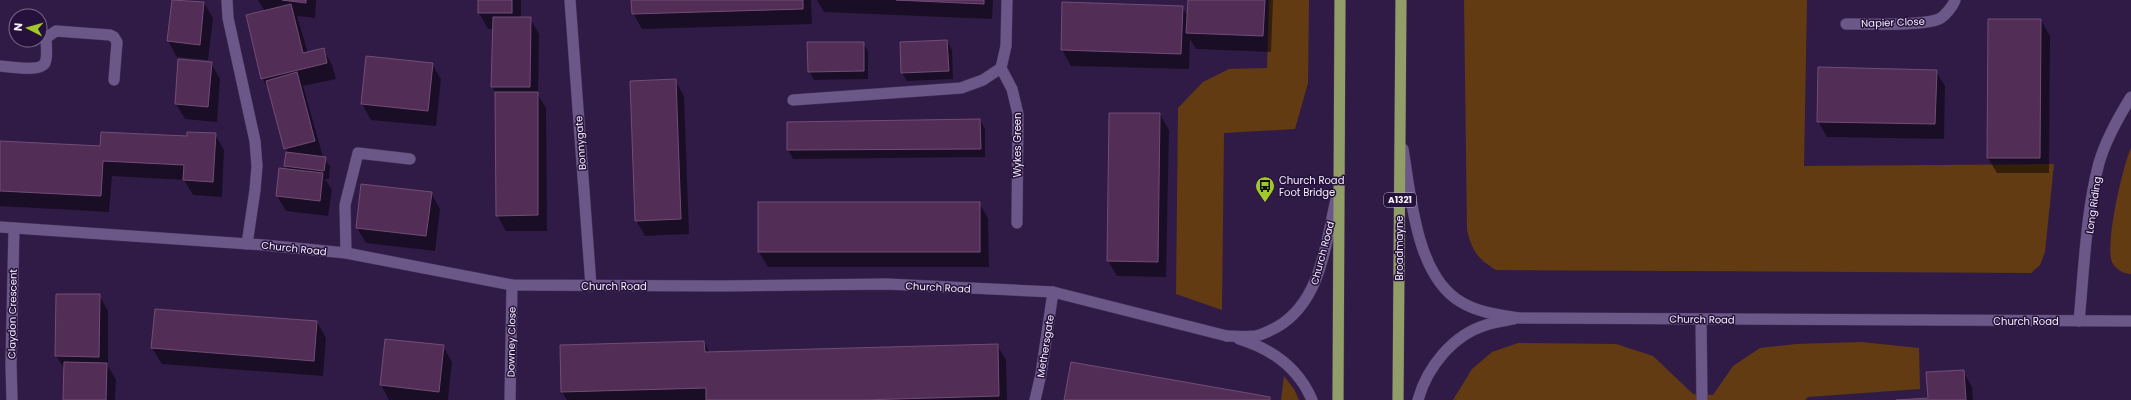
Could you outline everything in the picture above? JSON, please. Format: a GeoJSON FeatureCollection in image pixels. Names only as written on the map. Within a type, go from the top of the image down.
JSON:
{"type":"FeatureCollection","features":[{"type":"Feature","properties":{"kind":"main road"},"geometry":{"type":"LineString","coordinates":[[1338,400],[1340,0]]}},
{"type":"Feature","properties":{"kind":"main road","name":"Broadmayne"},"geometry":{"type":"LineString","coordinates":[[1398,400],[1401,0]]}},
{"type":"Feature","properties":{"kind":"street"},"geometry":{"type":"LineString","coordinates":[[227,0],[229,25],[255,141],[257,166],[247,244]]}},
{"type":"Feature","properties":{"kind":"street","name":"Bonnygate"},"geometry":{"type":"LineString","coordinates":[[570,0],[591,286]]}},
{"type":"Feature","properties":{"kind":"street"},"geometry":{"type":"LineString","coordinates":[[793,100],[960,88],[983,80],[1001,68],[1006,46],[1007,0]]}},
{"type":"Feature","properties":{"kind":"street","name":"Napier Close"},"geometry":{"type":"LineString","coordinates":[[1846,24],[1922,23],[1940,19],[1953,5],[1955,0]]}},
{"type":"Feature","properties":{"kind":"street"},"geometry":{"type":"LineString","coordinates":[[0,66],[36,68],[42,66],[46,61],[46,38],[51,33],[56,31],[110,35],[114,37],[117,42],[114,80]]}},
{"type":"Feature","properties":{"kind":"street","name":"Wykes Green"},"geometry":{"type":"LineString","coordinates":[[1001,68],[1012,89],[1018,114],[1017,223]]}},
{"type":"Feature","properties":{"kind":"street","name":"Long Riding"},"geometry":{"type":"LineString","coordinates":[[2079,321],[2092,194],[2100,162],[2115,123],[2131,97]]}},
{"type":"Feature","properties":{"kind":"street","name":"Church Road"},"geometry":{"type":"LineString","coordinates":[[1400,132],[1412,201],[1424,255],[1436,276],[1448,292],[1461,302],[1485,312],[1520,318],[2131,321]]}},
{"type":"Feature","properties":{"kind":"street"},"geometry":{"type":"LineString","coordinates":[[346,254],[345,205],[358,153],[410,159]]}},
{"type":"Feature","properties":{"kind":"street","name":"Church Road"},"geometry":{"type":"LineString","coordinates":[[1227,336],[1255,336],[1286,322],[1299,310],[1312,290],[1320,268],[1339,186]]}},
{"type":"Feature","properties":{"kind":"street","name":"Church Road"},"geometry":{"type":"LineString","coordinates":[[0,227],[247,244],[346,254],[512,285],[591,286],[887,284],[1054,292],[1258,345],[1283,360],[1297,373],[1312,400]]}},
{"type":"Feature","properties":{"kind":"street","name":"Claydon Crescent"},"geometry":{"type":"LineString","coordinates":[[12,400],[11,364],[14,228]]}},
{"type":"Feature","properties":{"kind":"street","name":"Downey Close"},"geometry":{"type":"LineString","coordinates":[[510,400],[512,285]]}},
{"type":"Feature","properties":{"kind":"street","name":"Methersgate"},"geometry":{"type":"LineString","coordinates":[[1035,400],[1041,374],[1054,292]]}},
{"type":"Feature","properties":{"kind":"street"},"geometry":{"type":"LineString","coordinates":[[1418,400],[1432,369],[1447,349],[1461,337],[1485,325],[1520,318]]}},
{"type":"Feature","properties":{"kind":"street"},"geometry":{"type":"LineString","coordinates":[[1701,320],[1702,400]]}},
{"type":"Feature","properties":{"kind":"shaded area"},"geometry":{"type":"Polygon","coordinates":[[[1269,0],[1309,0],[1308,83],[1295,129],[1224,133],[1222,310],[1176,294],[1178,108],[1203,82],[1229,69],[1267,68],[1269,0]]]}},
{"type":"Feature","properties":{"kind":"shaded area"},"geometry":{"type":"Polygon","coordinates":[[[1464,0],[1807,0],[1804,166],[2054,164],[2045,252],[2040,265],[2031,273],[1496,270],[1477,254],[1471,244],[1467,230],[1464,0]]]}},
{"type":"Feature","properties":{"kind":"shaded area"},"geometry":{"type":"Polygon","coordinates":[[[2131,148],[2131,274],[2121,271],[2113,264],[2110,242],[2119,188],[2131,148]]]}},
{"type":"Feature","properties":{"kind":"shaded area"},"geometry":{"type":"Polygon","coordinates":[[[1861,342],[1919,348],[1920,389],[1808,397],[1805,400],[1453,400],[1472,369],[1492,352],[1518,343],[1616,344],[1653,356],[1693,394],[1713,395],[1733,366],[1760,348],[1796,344],[1861,342]]]}},
{"type":"Feature","properties":{"kind":"shaded area"},"geometry":{"type":"Polygon","coordinates":[[[1284,376],[1294,389],[1299,400],[1281,400],[1284,376]]]}},
{"type":"Feature","properties":{"kind":"building"},"geometry":{"type":"Polygon","coordinates":[[[172,0],[204,2],[200,45],[167,41],[172,0]]]}},
{"type":"Feature","properties":{"kind":"building"},"geometry":{"type":"Polygon","coordinates":[[[282,0],[306,0],[306,3],[282,0]]]}},
{"type":"Feature","properties":{"kind":"building"},"geometry":{"type":"Polygon","coordinates":[[[478,0],[512,0],[512,13],[478,13],[478,0]]]}},
{"type":"Feature","properties":{"kind":"building"},"geometry":{"type":"Polygon","coordinates":[[[631,0],[803,0],[803,9],[632,14],[631,0]]]}},
{"type":"Feature","properties":{"kind":"building"},"geometry":{"type":"Polygon","coordinates":[[[896,0],[984,0],[984,4],[896,0]]]}},
{"type":"Feature","properties":{"kind":"building"},"geometry":{"type":"Polygon","coordinates":[[[1188,0],[1265,0],[1263,36],[1186,33],[1188,0]]]}},
{"type":"Feature","properties":{"kind":"building"},"geometry":{"type":"Polygon","coordinates":[[[1062,2],[1183,6],[1181,54],[1061,50],[1062,2]]]}},
{"type":"Feature","properties":{"kind":"building"},"geometry":{"type":"Polygon","coordinates":[[[291,4],[303,53],[324,48],[327,63],[261,79],[246,15],[291,4]]]}},
{"type":"Feature","properties":{"kind":"building"},"geometry":{"type":"Polygon","coordinates":[[[493,17],[531,17],[530,87],[491,87],[493,17]]]}},
{"type":"Feature","properties":{"kind":"building"},"geometry":{"type":"Polygon","coordinates":[[[1988,19],[2041,19],[2040,158],[1987,158],[1988,19]]]}},
{"type":"Feature","properties":{"kind":"building"},"geometry":{"type":"Polygon","coordinates":[[[947,40],[949,71],[901,73],[900,42],[947,40]]]}},
{"type":"Feature","properties":{"kind":"building"},"geometry":{"type":"Polygon","coordinates":[[[807,42],[864,42],[864,71],[808,72],[807,42]]]}},
{"type":"Feature","properties":{"kind":"building"},"geometry":{"type":"Polygon","coordinates":[[[366,56],[433,63],[428,111],[361,104],[366,56]]]}},
{"type":"Feature","properties":{"kind":"building"},"geometry":{"type":"Polygon","coordinates":[[[178,59],[212,62],[208,107],[175,104],[178,59]]]}},
{"type":"Feature","properties":{"kind":"building"},"geometry":{"type":"Polygon","coordinates":[[[1818,67],[1937,70],[1935,124],[1817,122],[1818,67]]]}},
{"type":"Feature","properties":{"kind":"building"},"geometry":{"type":"Polygon","coordinates":[[[297,72],[315,141],[284,149],[266,81],[297,72]]]}},
{"type":"Feature","properties":{"kind":"building"},"geometry":{"type":"Polygon","coordinates":[[[676,79],[681,219],[635,221],[630,81],[676,79]]]}},
{"type":"Feature","properties":{"kind":"building"},"geometry":{"type":"Polygon","coordinates":[[[495,92],[538,92],[538,215],[496,216],[495,92]]]}},
{"type":"Feature","properties":{"kind":"building"},"geometry":{"type":"Polygon","coordinates":[[[1109,113],[1160,113],[1158,262],[1107,261],[1109,113]]]}},
{"type":"Feature","properties":{"kind":"building"},"geometry":{"type":"Polygon","coordinates":[[[980,119],[981,149],[787,150],[787,122],[980,119]]]}},
{"type":"Feature","properties":{"kind":"building"},"geometry":{"type":"Polygon","coordinates":[[[101,132],[187,136],[187,132],[216,133],[213,182],[183,180],[184,165],[103,161],[101,196],[0,191],[0,141],[100,146],[101,132]]]}},
{"type":"Feature","properties":{"kind":"building"},"geometry":{"type":"Polygon","coordinates":[[[286,152],[326,157],[324,171],[284,166],[286,152]]]}},
{"type":"Feature","properties":{"kind":"building"},"geometry":{"type":"Polygon","coordinates":[[[279,168],[323,173],[320,201],[276,196],[279,168]]]}},
{"type":"Feature","properties":{"kind":"building"},"geometry":{"type":"Polygon","coordinates":[[[361,184],[432,192],[426,236],[356,228],[361,184]]]}},
{"type":"Feature","properties":{"kind":"building"},"geometry":{"type":"Polygon","coordinates":[[[758,202],[980,202],[980,252],[758,252],[758,202]]]}},
{"type":"Feature","properties":{"kind":"building"},"geometry":{"type":"Polygon","coordinates":[[[56,294],[100,294],[99,357],[55,356],[56,294]]]}},
{"type":"Feature","properties":{"kind":"building"},"geometry":{"type":"Polygon","coordinates":[[[155,309],[317,321],[314,361],[151,348],[155,309]]]}},
{"type":"Feature","properties":{"kind":"building"},"geometry":{"type":"Polygon","coordinates":[[[385,339],[444,345],[439,392],[380,385],[385,339]]]}},
{"type":"Feature","properties":{"kind":"building"},"geometry":{"type":"Polygon","coordinates":[[[704,341],[705,352],[998,344],[999,396],[862,400],[706,400],[706,388],[561,392],[560,345],[704,341]]]}},
{"type":"Feature","properties":{"kind":"building"},"geometry":{"type":"Polygon","coordinates":[[[64,362],[107,363],[106,400],[63,400],[64,362]]]}},
{"type":"Feature","properties":{"kind":"building"},"geometry":{"type":"Polygon","coordinates":[[[1071,362],[1270,397],[1270,400],[1064,400],[1071,362]]]}},
{"type":"Feature","properties":{"kind":"building"},"geometry":{"type":"Polygon","coordinates":[[[1964,370],[1966,400],[1896,400],[1928,398],[1926,372],[1964,370]]]}},
{"type":"Feature","properties":{"kind":"place","name":"Church Road Foot Bridge"},"geometry":{"type":"Point","coordinates":[1265,203]}}]}
